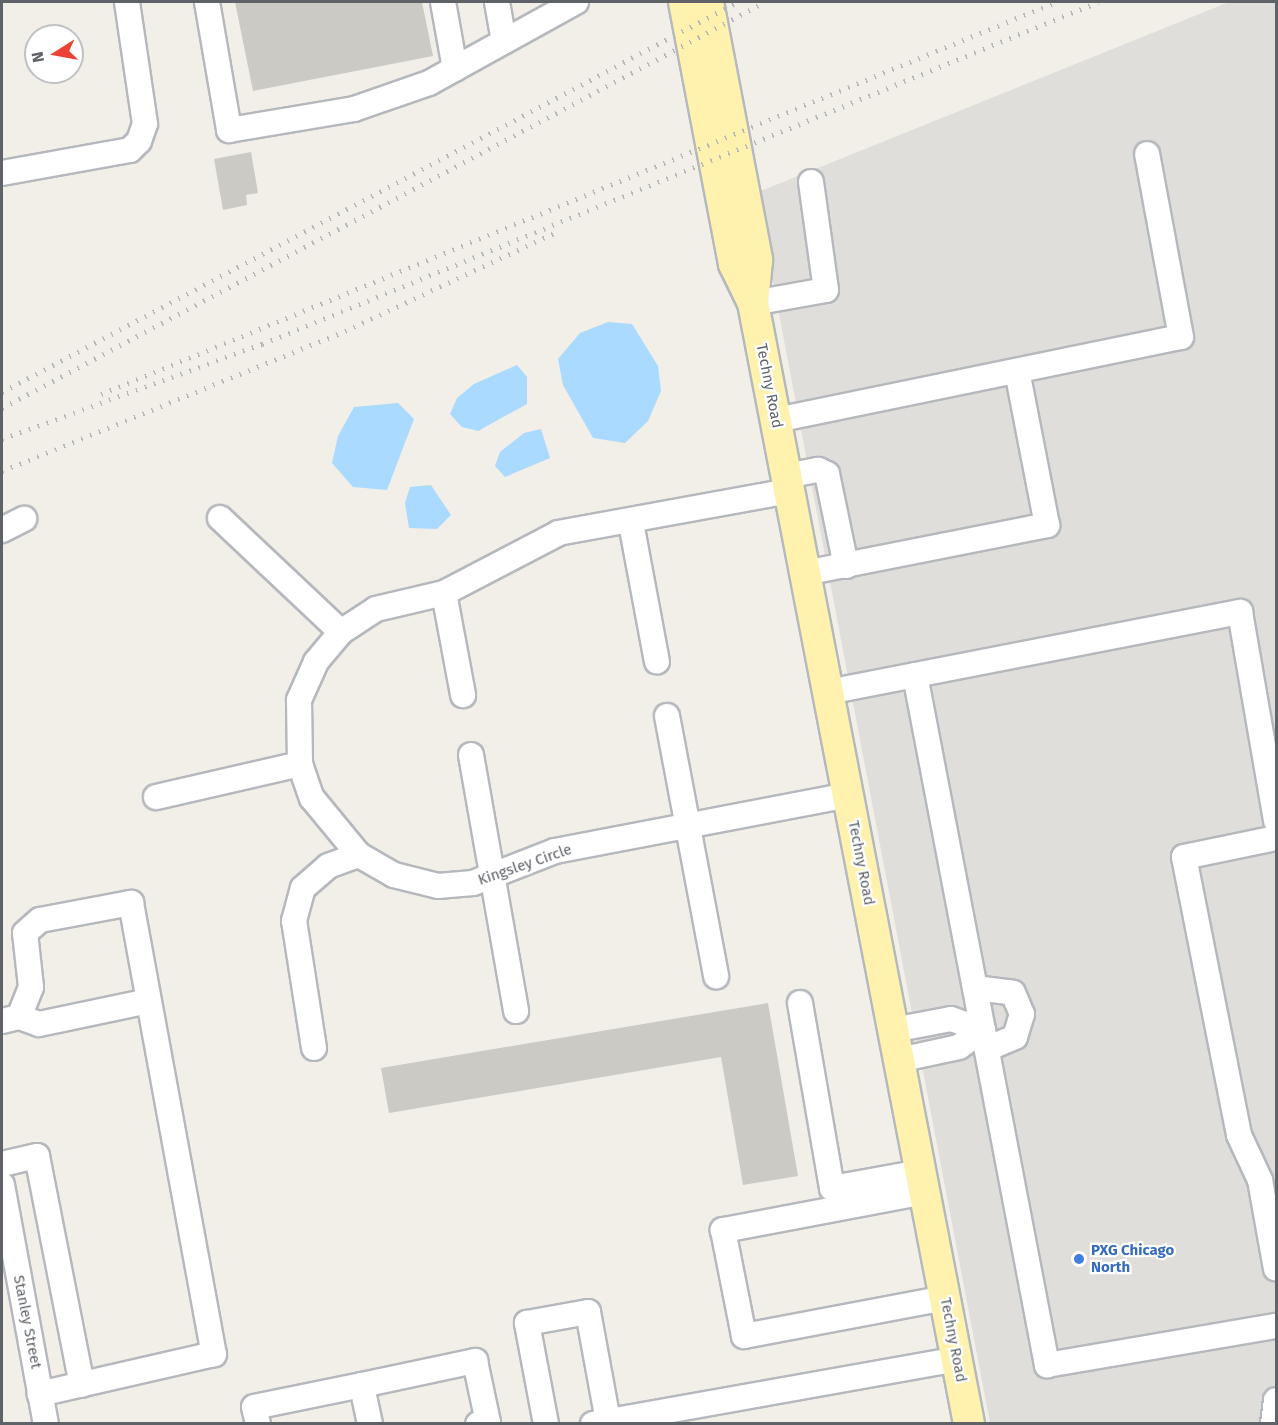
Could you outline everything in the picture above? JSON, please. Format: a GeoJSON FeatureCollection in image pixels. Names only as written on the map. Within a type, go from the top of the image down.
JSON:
{"type":"FeatureCollection","features":[{"type":"Feature","properties":{"kind":"main road","name":"Techny Road"},"geometry":{"type":"LineString","coordinates":[[684,2],[734,264],[753,303],[969,1424]]}},
{"type":"Feature","properties":{"kind":"main road","name":"Techny Road"},"geometry":{"type":"LineString","coordinates":[[708,2],[757,260],[753,303]]}},
{"type":"Feature","properties":{"kind":"street"},"geometry":{"type":"LineString","coordinates":[[2,173],[130,150],[140,141],[145,124],[127,2]]}},
{"type":"Feature","properties":{"kind":"street"},"geometry":{"type":"LineString","coordinates":[[207,2],[230,130],[354,109],[455,69],[576,2]]}},
{"type":"Feature","properties":{"kind":"street"},"geometry":{"type":"LineString","coordinates":[[443,2],[455,69]]}},
{"type":"Feature","properties":{"kind":"street"},"geometry":{"type":"LineString","coordinates":[[497,2],[504,41]]}},
{"type":"Feature","properties":{"kind":"street"},"geometry":{"type":"LineString","coordinates":[[776,420],[1181,337],[1147,154]]}},
{"type":"Feature","properties":{"kind":"street"},"geometry":{"type":"LineString","coordinates":[[753,303],[826,290],[811,182]]}},
{"type":"Feature","properties":{"kind":"street"},"geometry":{"type":"LineString","coordinates":[[805,573],[1047,525],[1017,370]]}},
{"type":"Feature","properties":{"kind":"street","name":"Kingsley Circle"},"geometry":{"type":"LineString","coordinates":[[846,566],[827,474],[818,470],[788,484],[631,523],[559,533],[444,593],[376,609],[341,632],[316,662],[299,700],[300,764],[312,798],[359,855],[394,875],[438,886],[492,876],[555,851],[848,795]]}},
{"type":"Feature","properties":{"kind":"street"},"geometry":{"type":"LineString","coordinates":[[2,530],[24,519]]}},
{"type":"Feature","properties":{"kind":"street"},"geometry":{"type":"LineString","coordinates":[[220,519],[341,632]]}},
{"type":"Feature","properties":{"kind":"street"},"geometry":{"type":"LineString","coordinates":[[631,523],[657,662]]}},
{"type":"Feature","properties":{"kind":"street"},"geometry":{"type":"LineString","coordinates":[[444,593],[463,695]]}},
{"type":"Feature","properties":{"kind":"street"},"geometry":{"type":"LineString","coordinates":[[828,692],[1240,612],[1276,821]]}},
{"type":"Feature","properties":{"kind":"street"},"geometry":{"type":"LineString","coordinates":[[915,675],[1047,1365],[1276,1326]]}},
{"type":"Feature","properties":{"kind":"street"},"geometry":{"type":"LineString","coordinates":[[668,716],[716,976]]}},
{"type":"Feature","properties":{"kind":"street"},"geometry":{"type":"LineString","coordinates":[[471,755],[516,1011]]}},
{"type":"Feature","properties":{"kind":"street"},"geometry":{"type":"LineString","coordinates":[[156,797],[300,764]]}},
{"type":"Feature","properties":{"kind":"street"},"geometry":{"type":"LineString","coordinates":[[1276,838],[1184,857],[1239,1135],[1260,1180],[1276,1269]]}},
{"type":"Feature","properties":{"kind":"street"},"geometry":{"type":"LineString","coordinates":[[314,1048],[294,921],[303,888],[327,866],[359,855]]}},
{"type":"Feature","properties":{"kind":"street"},"geometry":{"type":"LineString","coordinates":[[40,1394],[214,1354],[131,903],[40,920],[25,933],[31,987],[10,1019],[39,1024],[148,1001]]}},
{"type":"Feature","properties":{"kind":"street"},"geometry":{"type":"LineString","coordinates":[[899,1060],[985,1039],[1015,1037],[1022,1014],[1013,993],[975,988]]}},
{"type":"Feature","properties":{"kind":"street"},"geometry":{"type":"LineString","coordinates":[[800,1003],[832,1188],[922,1182]]}},
{"type":"Feature","properties":{"kind":"street"},"geometry":{"type":"LineString","coordinates":[[893,1030],[951,1020],[985,1039]]}},
{"type":"Feature","properties":{"kind":"street"},"geometry":{"type":"LineString","coordinates":[[2,1164],[37,1156],[82,1385]]}},
{"type":"Feature","properties":{"kind":"street"},"geometry":{"type":"LineString","coordinates":[[922,1182],[723,1230],[744,1336],[945,1298]]}},
{"type":"Feature","properties":{"kind":"street","name":"Stanley Street"},"geometry":{"type":"LineString","coordinates":[[2,1185],[46,1424]]}},
{"type":"Feature","properties":{"kind":"street"},"geometry":{"type":"LineString","coordinates":[[546,1424],[527,1323],[588,1312],[601,1422],[957,1359]]}},
{"type":"Feature","properties":{"kind":"street"},"geometry":{"type":"LineString","coordinates":[[258,1424],[254,1407],[475,1361],[488,1422],[478,1424]]}},
{"type":"Feature","properties":{"kind":"street"},"geometry":{"type":"LineString","coordinates":[[362,1385],[370,1424]]}},
{"type":"Feature","properties":{"kind":"street"},"geometry":{"type":"LineString","coordinates":[[1273,1424],[1276,1400]]}},
{"type":"Feature","properties":{"kind":"shaded area"},"geometry":{"type":"Polygon","coordinates":[[[1229,2],[1276,2],[1276,1423],[990,1423],[756,193],[1229,2]]]}},
{"type":"Feature","properties":{"kind":"water"},"geometry":{"type":"Polygon","coordinates":[[[608,322],[632,324],[658,366],[661,391],[648,421],[625,443],[593,438],[563,385],[558,359],[580,333],[608,322]]]}},
{"type":"Feature","properties":{"kind":"water"},"geometry":{"type":"Polygon","coordinates":[[[517,365],[527,377],[527,404],[478,431],[462,427],[450,414],[457,398],[474,384],[517,365]]]}},
{"type":"Feature","properties":{"kind":"water"},"geometry":{"type":"Polygon","coordinates":[[[398,403],[414,419],[387,490],[353,487],[332,463],[338,436],[354,407],[398,403]]]}},
{"type":"Feature","properties":{"kind":"water"},"geometry":{"type":"Polygon","coordinates":[[[541,429],[550,458],[505,477],[495,466],[500,452],[524,433],[541,429]]]}},
{"type":"Feature","properties":{"kind":"water"},"geometry":{"type":"Polygon","coordinates":[[[431,485],[451,515],[437,529],[409,528],[405,503],[410,487],[431,485]]]}},
{"type":"Feature","properties":{"kind":"building"},"geometry":{"type":"Polygon","coordinates":[[[235,2],[422,2],[433,56],[253,91],[235,2]]]}},
{"type":"Feature","properties":{"kind":"building"},"geometry":{"type":"Polygon","coordinates":[[[251,152],[258,193],[246,195],[247,205],[223,210],[214,159],[251,152]]]}},
{"type":"Feature","properties":{"kind":"building"},"geometry":{"type":"Polygon","coordinates":[[[768,1003],[798,1176],[743,1185],[721,1057],[389,1113],[381,1068],[768,1003]]]}},
{"type":"Feature","properties":{"kind":"railway"},"geometry":{"type":"LineString","coordinates":[[2,392],[737,2]]}},
{"type":"Feature","properties":{"kind":"railway"},"geometry":{"type":"LineString","coordinates":[[2,408],[765,2]]}},
{"type":"Feature","properties":{"kind":"railway"},"geometry":{"type":"LineString","coordinates":[[101,394],[1056,2]]}},
{"type":"Feature","properties":{"kind":"railway"},"geometry":{"type":"LineString","coordinates":[[2,439],[262,344],[1098,2]]}},
{"type":"Feature","properties":{"kind":"railway"},"geometry":{"type":"LineString","coordinates":[[2,471],[345,331],[558,231]]}},
{"type":"Feature","properties":{"kind":"place","name":"PXG Chicago North"},"geometry":{"type":"Point","coordinates":[1079,1259]}}]}
